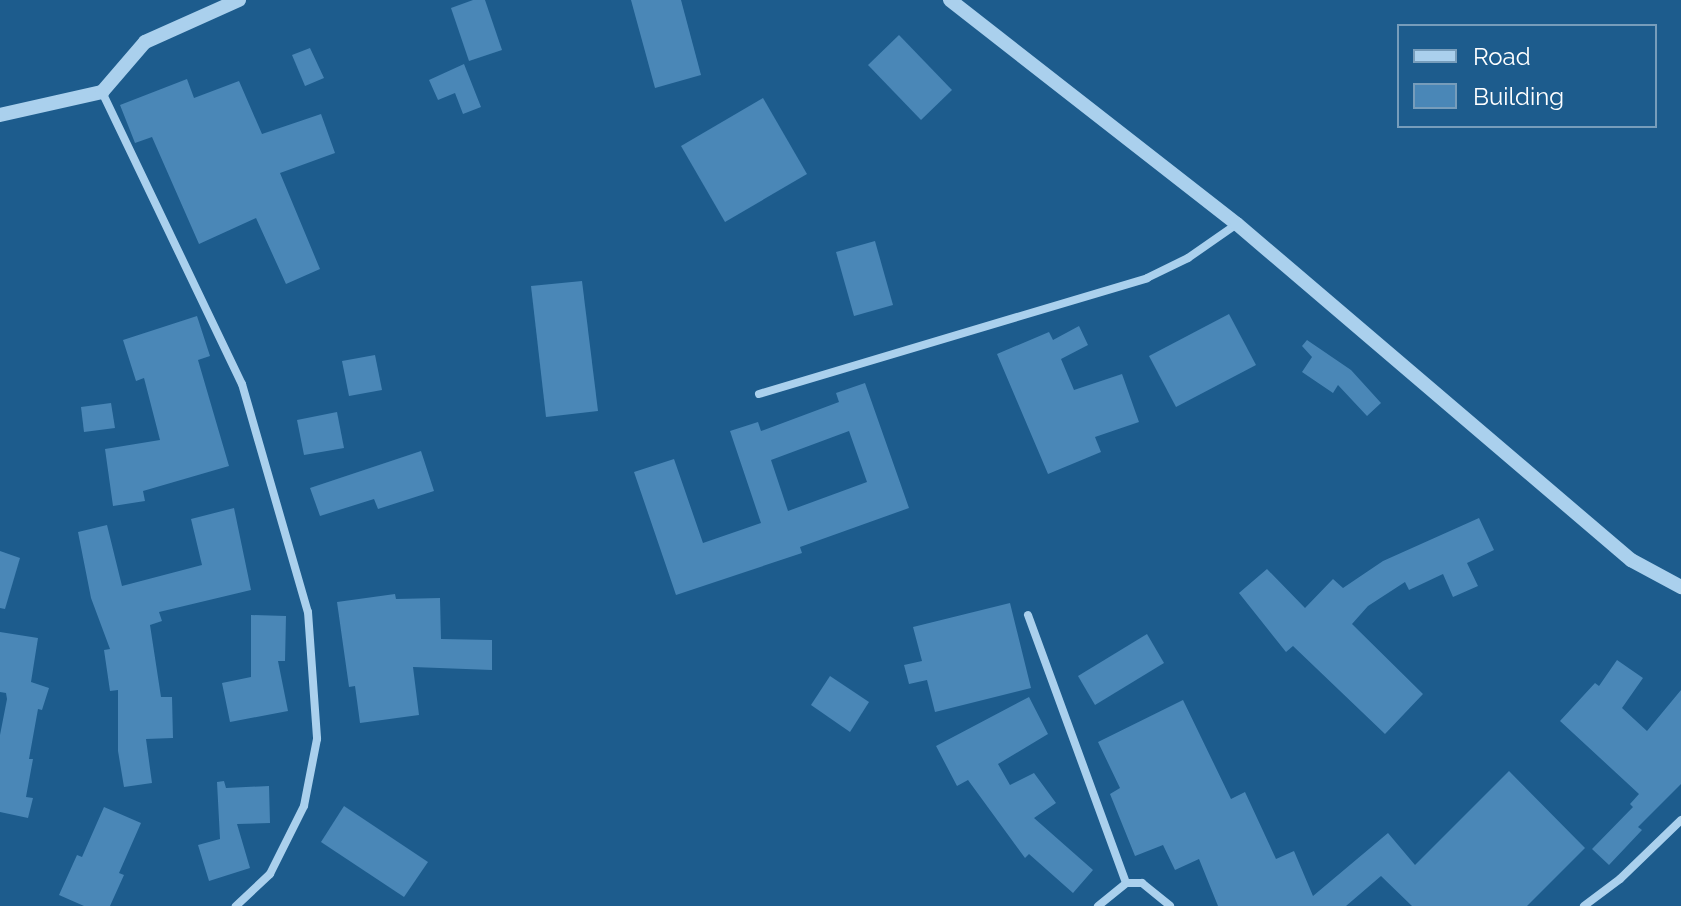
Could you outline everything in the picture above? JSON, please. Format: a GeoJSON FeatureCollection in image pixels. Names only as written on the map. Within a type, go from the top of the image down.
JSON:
{"type":"FeatureCollection","features":[{"type":"Feature","properties":{"kind":"street"},"geometry":{"type":"LineString","coordinates":[[0,115],[102,92],[145,42],[239,0]]}},
{"type":"Feature","properties":{"kind":"street"},"geometry":{"type":"LineString","coordinates":[[950,0],[1237,224],[1631,560],[1681,587]]}},
{"type":"Feature","properties":{"kind":"street"},"geometry":{"type":"LineString","coordinates":[[102,92],[242,384],[308,612],[317,739],[304,806],[270,874],[236,906]]}},
{"type":"Feature","properties":{"kind":"street"},"geometry":{"type":"LineString","coordinates":[[759,394],[1147,278],[1188,258],[1237,224]]}},
{"type":"Feature","properties":{"kind":"street"},"geometry":{"type":"LineString","coordinates":[[1028,615],[1126,883]]}},
{"type":"Feature","properties":{"kind":"street"},"geometry":{"type":"LineString","coordinates":[[1584,906],[1620,879],[1681,820]]}},
{"type":"Feature","properties":{"kind":"street"},"geometry":{"type":"LineString","coordinates":[[1098,906],[1126,883],[1142,883],[1170,906]]}},
{"type":"Feature","properties":{"kind":"building"},"geometry":{"type":"Polygon","coordinates":[[[473,0],[485,0],[502,50],[469,61],[451,8],[473,0]]]}},
{"type":"Feature","properties":{"kind":"building"},"geometry":{"type":"Polygon","coordinates":[[[631,0],[681,0],[701,75],[655,88],[631,0]]]}},
{"type":"Feature","properties":{"kind":"building"},"geometry":{"type":"Polygon","coordinates":[[[899,35],[952,90],[921,120],[868,65],[899,35]]]}},
{"type":"Feature","properties":{"kind":"building"},"geometry":{"type":"Polygon","coordinates":[[[310,48],[324,78],[305,86],[292,55],[310,48]]]}},
{"type":"Feature","properties":{"kind":"building"},"geometry":{"type":"Polygon","coordinates":[[[464,64],[481,107],[463,114],[455,93],[438,100],[429,80],[464,64]]]}},
{"type":"Feature","properties":{"kind":"building"},"geometry":{"type":"Polygon","coordinates":[[[187,79],[194,98],[239,81],[262,134],[321,114],[335,153],[280,173],[320,269],[286,284],[256,218],[199,244],[152,137],[135,143],[120,105],[187,79]]]}},
{"type":"Feature","properties":{"kind":"building"},"geometry":{"type":"Polygon","coordinates":[[[763,98],[807,174],[725,222],[681,146],[763,98]]]}},
{"type":"Feature","properties":{"kind":"building"},"geometry":{"type":"Polygon","coordinates":[[[875,241],[893,305],[854,316],[836,252],[875,241]]]}},
{"type":"Feature","properties":{"kind":"building"},"geometry":{"type":"Polygon","coordinates":[[[582,281],[598,411],[546,417],[531,286],[582,281]]]}},
{"type":"Feature","properties":{"kind":"building"},"geometry":{"type":"Polygon","coordinates":[[[1229,314],[1256,365],[1176,407],[1149,356],[1229,314]]]}},
{"type":"Feature","properties":{"kind":"building"},"geometry":{"type":"Polygon","coordinates":[[[197,316],[210,356],[198,360],[229,466],[143,491],[145,501],[113,506],[105,449],[160,440],[144,378],[136,381],[123,340],[197,316]]]}},
{"type":"Feature","properties":{"kind":"building"},"geometry":{"type":"Polygon","coordinates":[[[1079,326],[1088,345],[1061,359],[1074,390],[1122,374],[1139,422],[1095,437],[1101,452],[1048,474],[997,354],[1049,332],[1053,340],[1079,326]]]}},
{"type":"Feature","properties":{"kind":"building"},"geometry":{"type":"Polygon","coordinates":[[[1307,340],[1351,370],[1381,403],[1367,416],[1338,385],[1333,393],[1302,372],[1312,357],[1302,346],[1307,340]]]}},
{"type":"Feature","properties":{"kind":"building"},"geometry":{"type":"Polygon","coordinates":[[[375,355],[382,390],[349,396],[342,361],[375,355]]]}},
{"type":"Feature","properties":{"kind":"building"},"geometry":{"type":"Polygon","coordinates":[[[865,383],[909,508],[800,547],[802,553],[676,595],[634,472],[674,459],[703,543],[761,523],[730,431],[758,422],[761,431],[839,402],[836,393],[865,383]],[[849,431],[771,460],[788,511],[867,482],[849,431]]]}},
{"type":"Feature","properties":{"kind":"building"},"geometry":{"type":"Polygon","coordinates":[[[111,403],[115,428],[84,432],[81,407],[111,403]]]}},
{"type":"Feature","properties":{"kind":"building"},"geometry":{"type":"Polygon","coordinates":[[[337,412],[344,448],[304,455],[297,420],[337,412]]]}},
{"type":"Feature","properties":{"kind":"building"},"geometry":{"type":"Polygon","coordinates":[[[421,451],[434,491],[378,509],[374,499],[320,516],[310,488],[421,451]]]}},
{"type":"Feature","properties":{"kind":"building"},"geometry":{"type":"Polygon","coordinates":[[[234,508],[251,590],[159,612],[162,621],[150,625],[161,697],[172,697],[173,738],[146,739],[152,783],[124,787],[118,751],[118,690],[110,691],[104,650],[110,649],[91,598],[78,532],[107,525],[122,586],[202,565],[191,519],[234,508]]]}},
{"type":"Feature","properties":{"kind":"building"},"geometry":{"type":"Polygon","coordinates":[[[1479,518],[1494,550],[1467,563],[1478,586],[1453,597],[1443,574],[1409,590],[1405,582],[1368,606],[1352,624],[1423,694],[1385,734],[1293,646],[1286,652],[1239,593],[1267,569],[1305,608],[1333,579],[1343,588],[1383,561],[1479,518]]]}},
{"type":"Feature","properties":{"kind":"building"},"geometry":{"type":"Polygon","coordinates":[[[0,551],[20,558],[5,609],[0,608],[0,551]]]}},
{"type":"Feature","properties":{"kind":"building"},"geometry":{"type":"Polygon","coordinates":[[[395,594],[396,599],[440,598],[441,639],[492,640],[492,670],[413,667],[419,715],[360,723],[355,686],[349,687],[337,602],[395,594]]]}},
{"type":"Feature","properties":{"kind":"building"},"geometry":{"type":"Polygon","coordinates":[[[1010,603],[1031,688],[935,712],[927,680],[909,684],[904,665],[922,661],[913,627],[1010,603]]]}},
{"type":"Feature","properties":{"kind":"building"},"geometry":{"type":"Polygon","coordinates":[[[251,615],[286,616],[285,661],[278,661],[288,711],[230,722],[222,683],[251,677],[251,615]]]}},
{"type":"Feature","properties":{"kind":"building"},"geometry":{"type":"Polygon","coordinates":[[[0,632],[38,638],[31,682],[49,688],[42,710],[38,709],[29,759],[33,759],[26,797],[33,798],[28,818],[0,812],[0,735],[7,699],[6,693],[0,692],[0,632]]]}},
{"type":"Feature","properties":{"kind":"building"},"geometry":{"type":"Polygon","coordinates":[[[1147,634],[1164,663],[1095,705],[1078,676],[1147,634]]]}},
{"type":"Feature","properties":{"kind":"building"},"geometry":{"type":"Polygon","coordinates":[[[1617,660],[1643,678],[1622,708],[1647,731],[1681,690],[1681,784],[1638,827],[1642,830],[1609,865],[1592,849],[1633,807],[1630,804],[1639,794],[1560,721],[1595,683],[1599,686],[1617,660]]]}},
{"type":"Feature","properties":{"kind":"building"},"geometry":{"type":"Polygon","coordinates":[[[830,676],[869,702],[850,732],[811,705],[830,676]]]}},
{"type":"Feature","properties":{"kind":"building"},"geometry":{"type":"Polygon","coordinates":[[[1029,697],[1048,734],[998,764],[1010,785],[1034,773],[1056,803],[1034,818],[1093,870],[1073,893],[1029,854],[1025,858],[968,780],[957,786],[936,746],[1029,697]]]}},
{"type":"Feature","properties":{"kind":"building"},"geometry":{"type":"Polygon","coordinates":[[[1183,700],[1231,799],[1245,792],[1276,859],[1294,851],[1313,896],[1388,833],[1415,865],[1509,771],[1585,848],[1527,906],[1412,906],[1381,876],[1346,906],[1218,906],[1199,859],[1175,870],[1163,845],[1135,856],[1110,794],[1120,788],[1098,742],[1183,700]]]}},
{"type":"Feature","properties":{"kind":"building"},"geometry":{"type":"Polygon","coordinates":[[[224,781],[226,788],[269,786],[270,823],[237,824],[250,868],[209,881],[198,845],[220,839],[217,782],[224,781]]]}},
{"type":"Feature","properties":{"kind":"building"},"geometry":{"type":"Polygon","coordinates":[[[344,806],[428,862],[404,897],[321,842],[344,806]]]}},
{"type":"Feature","properties":{"kind":"building"},"geometry":{"type":"Polygon","coordinates":[[[104,807],[141,823],[119,873],[124,875],[110,906],[84,906],[59,895],[77,855],[82,857],[104,807]]]}}]}
